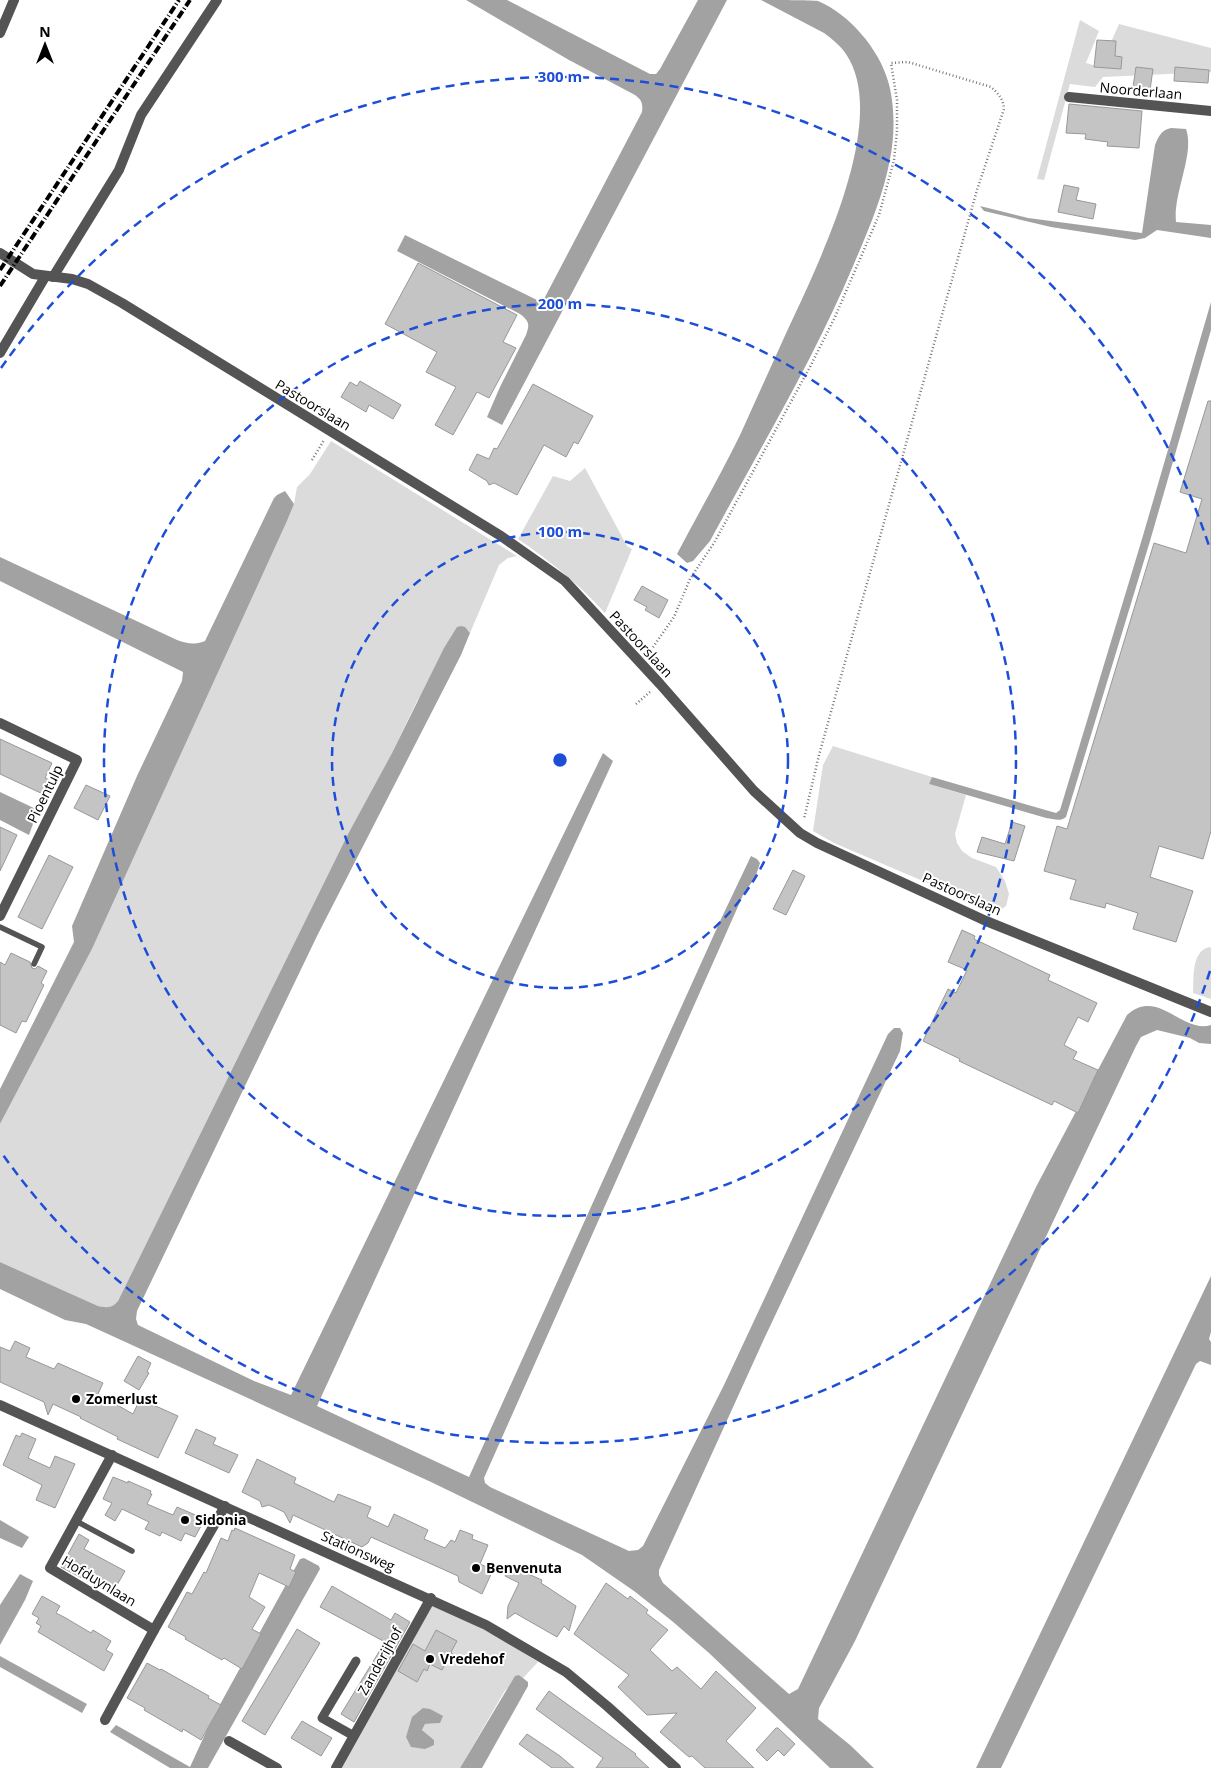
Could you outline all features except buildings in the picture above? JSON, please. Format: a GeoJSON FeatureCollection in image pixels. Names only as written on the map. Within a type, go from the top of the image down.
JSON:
{"type":"FeatureCollection","features":[{"type":"Feature","properties":{"kind":"street"},"geometry":{"type":"LineString","coordinates":[[0,33],[14,0]]}},
{"type":"Feature","properties":{"kind":"street"},"geometry":{"type":"LineString","coordinates":[[0,353],[119,170],[141,115],[217,0]]}},
{"type":"Feature","properties":{"kind":"street","name":"Noorderlaan"},"geometry":{"type":"LineString","coordinates":[[1068,97],[1211,111]]}},
{"type":"Feature","properties":{"kind":"street","name":"Pastoorslaan"},"geometry":{"type":"LineString","coordinates":[[0,253],[33,274],[72,279],[88,284],[114,298],[501,536],[565,581],[660,684],[754,792],[800,833],[817,843],[986,921],[1211,1012]]}},
{"type":"Feature","properties":{"kind":"street","name":"Pioentulp"},"geometry":{"type":"LineString","coordinates":[[0,723],[77,760],[0,916]]}},
{"type":"Feature","properties":{"kind":"street","name":"Stationsweg"},"geometry":{"type":"LineString","coordinates":[[0,1405],[486,1624],[566,1672],[676,1768]]}},
{"type":"Feature","properties":{"kind":"street","name":"Hofduynlaan"},"geometry":{"type":"LineString","coordinates":[[112,1455],[50,1568],[154,1630]]}},
{"type":"Feature","properties":{"kind":"street"},"geometry":{"type":"LineString","coordinates":[[105,1720],[151,1646],[154,1630],[225,1506]]}},
{"type":"Feature","properties":{"kind":"street","name":"Zanderijhof"},"geometry":{"type":"LineString","coordinates":[[336,1768],[431,1598]]}},
{"type":"Feature","properties":{"kind":"street","name":"Zanderijhof"},"geometry":{"type":"LineString","coordinates":[[354,1736],[322,1718],[356,1661]]}},
{"type":"Feature","properties":{"kind":"street"},"geometry":{"type":"LineString","coordinates":[[229,1741],[277,1768]]}},
{"type":"Feature","properties":{"kind":"lane"},"geometry":{"type":"LineString","coordinates":[[0,927],[42,947],[34,964]]}},
{"type":"Feature","properties":{"kind":"lane"},"geometry":{"type":"LineString","coordinates":[[76,1521],[132,1551]]}},
{"type":"Feature","properties":{"kind":"path"},"geometry":{"type":"LineString","coordinates":[[640,663],[651,651],[674,617],[690,579],[714,543],[811,365],[835,317],[879,215],[894,160],[898,131],[897,100],[891,63],[908,62],[991,88],[998,93],[1003,101],[1004,110],[976,190],[822,745],[800,833]]}},
{"type":"Feature","properties":{"kind":"path"},"geometry":{"type":"LineString","coordinates":[[312,460],[329,431]]}},
{"type":"Feature","properties":{"kind":"path"},"geometry":{"type":"LineString","coordinates":[[636,704],[660,684]]}},
{"type":"Feature","properties":{"kind":"shaded area"},"geometry":{"type":"Polygon","coordinates":[[[466,0],[507,0],[650,74],[656,74],[698,0],[727,0],[502,425],[487,417],[526,335],[527,321],[520,314],[397,251],[405,235],[537,300],[544,299],[642,112],[642,102],[635,95],[569,60],[466,0]]]}},
{"type":"Feature","properties":{"kind":"shaded area"},"geometry":{"type":"Polygon","coordinates":[[[761,0],[818,1],[841,14],[861,34],[878,57],[888,81],[893,109],[892,150],[874,214],[821,336],[710,541],[693,561],[687,563],[677,554],[741,433],[828,238],[843,198],[854,157],[860,118],[858,83],[846,54],[841,48],[824,33],[761,0]]]}},
{"type":"Feature","properties":{"kind":"shaded area"},"geometry":{"type":"Polygon","coordinates":[[[1080,20],[1099,31],[1086,63],[1100,67],[1119,24],[1211,48],[1211,72],[1103,77],[1095,87],[1070,84],[1044,180],[1037,179],[1080,20]]]}},
{"type":"Feature","properties":{"kind":"shaded area"},"geometry":{"type":"Polygon","coordinates":[[[1171,128],[1186,129],[1188,139],[1186,162],[1176,211],[1176,222],[1211,225],[1211,238],[1157,230],[1145,238],[1135,240],[1051,227],[984,211],[980,206],[1028,218],[1142,233],[1155,145],[1159,136],[1171,128]]]}},
{"type":"Feature","properties":{"kind":"shaded area"},"geometry":{"type":"Polygon","coordinates":[[[1211,302],[1211,330],[1150,541],[1066,817],[1059,820],[1046,818],[929,784],[932,777],[1056,813],[1060,810],[1211,302]]]}},
{"type":"Feature","properties":{"kind":"shaded area"},"geometry":{"type":"Polygon","coordinates":[[[331,441],[517,556],[508,558],[499,565],[470,633],[468,630],[417,701],[392,753],[348,834],[118,1301],[109,1307],[98,1306],[0,1262],[0,1124],[92,949],[287,521],[294,504],[297,487],[310,474],[331,441]]]}},
{"type":"Feature","properties":{"kind":"shaded area"},"geometry":{"type":"Polygon","coordinates":[[[585,468],[627,546],[632,549],[605,613],[564,573],[518,539],[553,476],[570,481],[585,468]]]}},
{"type":"Feature","properties":{"kind":"shaded area"},"geometry":{"type":"Polygon","coordinates":[[[285,491],[294,504],[287,521],[92,949],[0,1124],[0,1089],[74,942],[72,926],[137,776],[182,681],[183,672],[0,581],[0,557],[177,640],[198,643],[205,641],[274,498],[285,491]]]}},
{"type":"Feature","properties":{"kind":"shaded area"},"geometry":{"type":"Polygon","coordinates":[[[457,627],[465,627],[470,633],[461,655],[317,936],[137,1311],[136,1319],[138,1325],[254,1381],[291,1395],[603,753],[613,761],[317,1406],[469,1477],[721,919],[751,856],[757,859],[760,863],[755,878],[744,893],[484,1478],[485,1483],[490,1487],[629,1551],[638,1550],[643,1546],[724,1385],[888,1034],[894,1028],[900,1028],[903,1033],[900,1051],[764,1339],[659,1570],[663,1583],[789,1694],[798,1689],[1036,1187],[1127,1015],[1138,1008],[1149,1006],[1160,1008],[1190,1023],[1200,1026],[1211,1025],[1211,1044],[1199,1043],[1190,1038],[1157,1030],[1141,1037],[855,1641],[819,1708],[818,1719],[850,1745],[874,1768],[830,1768],[709,1653],[672,1621],[634,1591],[582,1555],[431,1482],[86,1324],[65,1320],[0,1289],[0,1262],[98,1306],[109,1307],[118,1301],[348,834],[392,753],[444,648],[457,627]]]}},
{"type":"Feature","properties":{"kind":"shaded area"},"geometry":{"type":"Polygon","coordinates":[[[833,746],[932,777],[929,784],[966,795],[955,834],[957,843],[962,851],[972,858],[996,867],[1005,881],[1009,894],[1006,906],[1000,910],[993,911],[834,843],[813,831],[823,765],[833,746]]]}},
{"type":"Feature","properties":{"kind":"shaded area"},"geometry":{"type":"Polygon","coordinates":[[[0,792],[38,810],[29,835],[0,820],[0,792]]]}},
{"type":"Feature","properties":{"kind":"shaded area"},"geometry":{"type":"Polygon","coordinates":[[[1211,948],[1211,999],[1193,993],[1196,960],[1203,950],[1211,948]]]}},
{"type":"Feature","properties":{"kind":"shaded area"},"geometry":{"type":"Polygon","coordinates":[[[1211,1276],[1211,1332],[1209,1339],[1211,1342],[1211,1365],[1200,1361],[1196,1364],[1001,1768],[976,1768],[1211,1276]]]}},
{"type":"Feature","properties":{"kind":"shaded area"},"geometry":{"type":"Polygon","coordinates":[[[0,1520],[29,1537],[22,1548],[0,1538],[0,1520]]]}},
{"type":"Feature","properties":{"kind":"shaded area"},"geometry":{"type":"Polygon","coordinates":[[[304,1558],[319,1566],[320,1569],[208,1768],[170,1768],[110,1732],[116,1725],[190,1767],[212,1719],[300,1559],[304,1558]]]}},
{"type":"Feature","properties":{"kind":"shaded area"},"geometry":{"type":"Polygon","coordinates":[[[20,1574],[33,1581],[25,1600],[0,1645],[0,1605],[20,1574]]]}},
{"type":"Feature","properties":{"kind":"shaded area"},"geometry":{"type":"Polygon","coordinates":[[[437,1605],[502,1639],[538,1662],[523,1678],[519,1675],[504,1692],[460,1768],[339,1768],[432,1606],[437,1605]],[[430,1709],[406,1737],[434,1740],[422,1730],[425,1724],[440,1723],[430,1709]]]}},
{"type":"Feature","properties":{"kind":"shaded area"},"geometry":{"type":"Polygon","coordinates":[[[0,1656],[87,1704],[82,1713],[0,1667],[0,1656]]]}},
{"type":"Feature","properties":{"kind":"shaded area"},"geometry":{"type":"Polygon","coordinates":[[[519,1675],[528,1682],[528,1686],[482,1768],[460,1768],[515,1676],[519,1675]]]}},
{"type":"Feature","properties":{"kind":"shaded area"},"geometry":{"type":"Polygon","coordinates":[[[423,1708],[430,1709],[443,1716],[440,1723],[425,1724],[422,1730],[434,1740],[434,1745],[425,1749],[411,1747],[406,1737],[412,1717],[423,1708]]]}},
{"type":"Feature","properties":{"kind":"railway"},"geometry":{"type":"LineString","coordinates":[[0,270],[179,0]]}},
{"type":"Feature","properties":{"kind":"railway"},"geometry":{"type":"LineString","coordinates":[[0,286],[190,0]]}},
{"type":"Feature","properties":{"kind":"place","name":"Zomerlust"},"geometry":{"type":"Point","coordinates":[76,1399]}},
{"type":"Feature","properties":{"kind":"place","name":"Sidonia"},"geometry":{"type":"Point","coordinates":[185,1520]}},
{"type":"Feature","properties":{"kind":"place","name":"Benvenuta"},"geometry":{"type":"Point","coordinates":[476,1568]}},
{"type":"Feature","properties":{"kind":"place","name":"Vredehof"},"geometry":{"type":"Point","coordinates":[430,1659]}}]}
